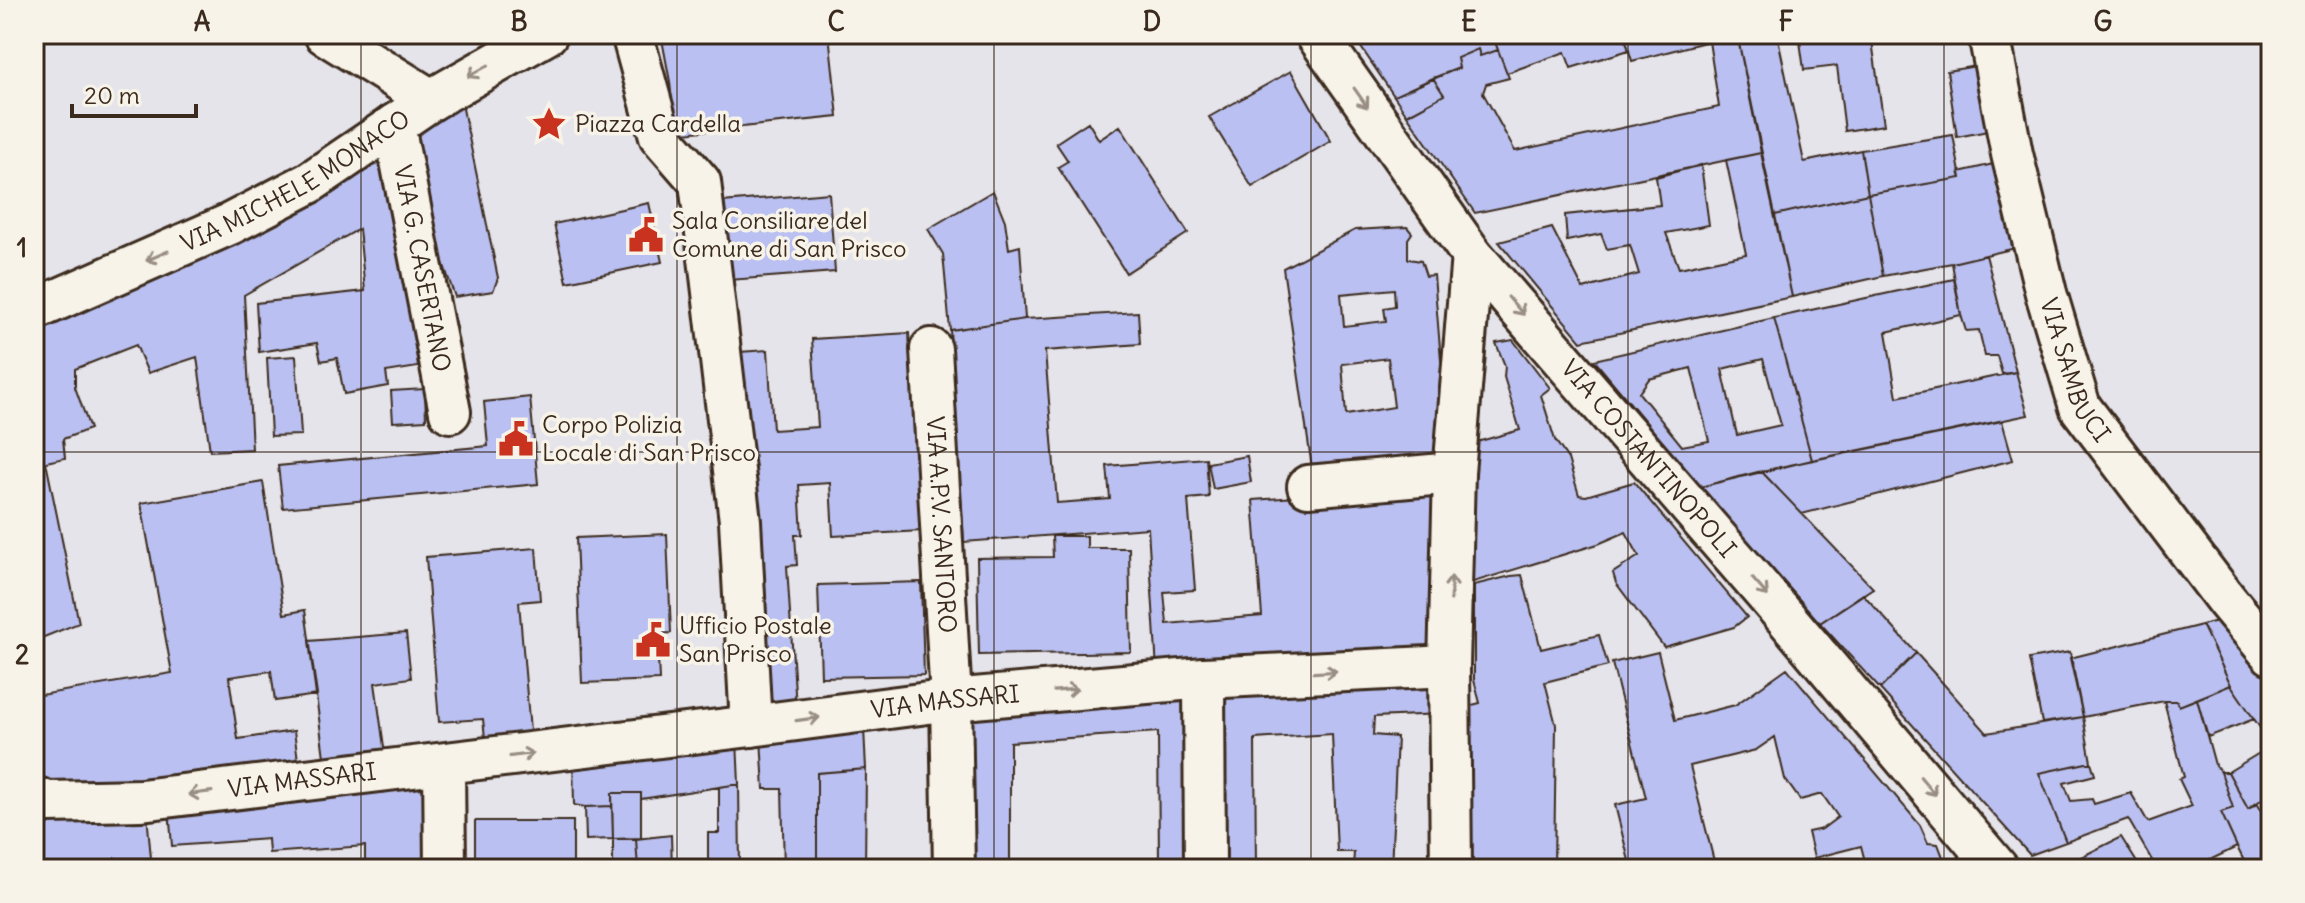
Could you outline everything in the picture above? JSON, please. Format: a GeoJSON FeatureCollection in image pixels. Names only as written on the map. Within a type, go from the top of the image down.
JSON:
{"type":"FeatureCollection","features":[{"type":"Feature","properties":{"kind":"street"},"geometry":{"type":"LineString","coordinates":[[325,34],[431,100]]}},
{"type":"Feature","properties":{"kind":"street","name":"VIA MICHELE MONACO"},"geometry":{"type":"LineString","coordinates":[[34,310],[230,224],[309,183],[461,81],[547,34]]}},
{"type":"Feature","properties":{"kind":"street"},"geometry":{"type":"LineString","coordinates":[[632,34],[660,136],[700,182],[740,521],[751,726]]}},
{"type":"Feature","properties":{"kind":"street","name":"VIA COSTANTINOPOLI"},"geometry":{"type":"LineString","coordinates":[[1316,34],[1472,255],[1998,869]]}},
{"type":"Feature","properties":{"kind":"street","name":"VIA SAMBUCI"},"geometry":{"type":"LineString","coordinates":[[1989,34],[2012,154],[2046,293],[2080,407],[2271,654]]}},
{"type":"Feature","properties":{"kind":"street","name":"VIA G. CASERTANO"},"geometry":{"type":"LineString","coordinates":[[394,125],[450,412]]}},
{"type":"Feature","properties":{"kind":"street"},"geometry":{"type":"LineString","coordinates":[[1451,869],[1449,666],[1454,473],[1472,255]]}},
{"type":"Feature","properties":{"kind":"street","name":"VIA A.P.V. SANTORO"},"geometry":{"type":"LineString","coordinates":[[931,349],[951,700],[954,869]]}},
{"type":"Feature","properties":{"kind":"street"},"geometry":{"type":"LineString","coordinates":[[1308,486],[1454,473]]}},
{"type":"Feature","properties":{"kind":"street","name":"VIA MASSARI"},"geometry":{"type":"LineString","coordinates":[[34,797],[48,802],[141,800],[951,700],[1204,678],[1449,666]]}},
{"type":"Feature","properties":{"kind":"street"},"geometry":{"type":"LineString","coordinates":[[1204,678],[1205,869]]}},
{"type":"Feature","properties":{"kind":"street"},"geometry":{"type":"LineString","coordinates":[[444,764],[445,869]]}},
{"type":"Feature","properties":{"kind":"building"},"geometry":{"type":"Polygon","coordinates":[[[661,34],[829,34],[838,117],[675,134],[661,34]]]}},
{"type":"Feature","properties":{"kind":"building"},"geometry":{"type":"Polygon","coordinates":[[[1352,34],[1512,34],[1495,42],[1498,50],[1480,56],[1478,49],[1457,58],[1459,68],[1394,96],[1352,34]]]}},
{"type":"Feature","properties":{"kind":"building"},"geometry":{"type":"Polygon","coordinates":[[[1512,34],[1624,34],[1629,50],[1571,68],[1565,52],[1507,73],[1495,42],[1512,34]]]}},
{"type":"Feature","properties":{"kind":"building"},"geometry":{"type":"Polygon","coordinates":[[[1624,34],[1737,34],[1761,153],[1475,213],[1407,115],[1444,95],[1433,78],[1459,68],[1457,58],[1478,49],[1480,56],[1498,50],[1509,78],[1486,84],[1483,93],[1515,151],[1719,107],[1709,41],[1632,61],[1624,34]]]}},
{"type":"Feature","properties":{"kind":"building"},"geometry":{"type":"Polygon","coordinates":[[[1737,34],[1777,34],[1804,162],[1861,150],[1868,194],[1775,215],[1737,34]]]}},
{"type":"Feature","properties":{"kind":"building"},"geometry":{"type":"Polygon","coordinates":[[[1799,34],[1871,34],[1884,125],[1845,131],[1837,66],[1804,70],[1799,34]]]}},
{"type":"Feature","properties":{"kind":"building"},"geometry":{"type":"Polygon","coordinates":[[[1982,65],[1993,130],[1957,137],[1947,71],[1982,65]]]}},
{"type":"Feature","properties":{"kind":"building"},"geometry":{"type":"Polygon","coordinates":[[[1291,71],[1331,141],[1252,187],[1209,117],[1291,71]]]}},
{"type":"Feature","properties":{"kind":"building"},"geometry":{"type":"Polygon","coordinates":[[[1433,78],[1444,95],[1407,115],[1394,96],[1433,78]]]}},
{"type":"Feature","properties":{"kind":"building"},"geometry":{"type":"Polygon","coordinates":[[[461,99],[498,278],[493,291],[455,297],[416,185],[396,195],[418,367],[386,372],[388,386],[344,394],[337,358],[321,361],[317,343],[259,352],[256,303],[365,291],[359,229],[244,295],[252,449],[210,451],[197,357],[148,373],[136,345],[75,369],[75,387],[90,429],[63,439],[65,458],[46,462],[79,623],[34,641],[34,329],[461,99]]]}},
{"type":"Feature","properties":{"kind":"building"},"geometry":{"type":"Polygon","coordinates":[[[1088,122],[1099,140],[1120,126],[1188,233],[1126,273],[1058,167],[1068,161],[1056,143],[1088,122]]]}},
{"type":"Feature","properties":{"kind":"building"},"geometry":{"type":"Polygon","coordinates":[[[1953,135],[1961,178],[1868,194],[1861,150],[1953,135]]]}},
{"type":"Feature","properties":{"kind":"building"},"geometry":{"type":"Polygon","coordinates":[[[1761,153],[1792,297],[1581,341],[1499,242],[1552,228],[1583,289],[1639,274],[1630,245],[1607,249],[1601,234],[1567,241],[1565,215],[1660,205],[1656,177],[1701,165],[1709,225],[1666,233],[1679,268],[1746,254],[1726,160],[1761,153]]]}},
{"type":"Feature","properties":{"kind":"building"},"geometry":{"type":"Polygon","coordinates":[[[2002,162],[2020,247],[1883,276],[1868,194],[1961,178],[1959,172],[2002,162]]]}},
{"type":"Feature","properties":{"kind":"building"},"geometry":{"type":"Polygon","coordinates":[[[993,191],[1005,221],[1009,249],[1020,246],[1025,319],[950,330],[943,254],[928,229],[993,191]]]}},
{"type":"Feature","properties":{"kind":"building"},"geometry":{"type":"Polygon","coordinates":[[[829,193],[835,272],[729,280],[722,202],[829,193]]]}},
{"type":"Feature","properties":{"kind":"building"},"geometry":{"type":"Polygon","coordinates":[[[1868,194],[1883,276],[1792,297],[1775,215],[1868,194]]]}},
{"type":"Feature","properties":{"kind":"building","name":"Sala Consiliare del Comune di San Prisco"},"geometry":{"type":"Polygon","coordinates":[[[649,203],[662,262],[567,282],[554,224],[649,203]]]}},
{"type":"Feature","properties":{"kind":"building"},"geometry":{"type":"Polygon","coordinates":[[[1407,227],[1412,233],[1408,239],[1408,259],[1421,261],[1426,276],[1434,275],[1441,361],[1447,361],[1441,462],[1313,475],[1283,268],[1355,230],[1407,227]],[[1394,289],[1341,294],[1344,326],[1386,321],[1384,308],[1395,306],[1394,289]],[[1388,358],[1342,364],[1346,415],[1394,407],[1388,358]]]}},
{"type":"Feature","properties":{"kind":"building"},"geometry":{"type":"Polygon","coordinates":[[[1986,255],[2016,372],[2002,374],[1997,356],[1985,356],[1979,330],[1966,331],[1961,315],[1952,263],[1986,255]]]}},
{"type":"Feature","properties":{"kind":"building"},"geometry":{"type":"Polygon","coordinates":[[[1954,279],[1961,315],[1886,332],[1897,397],[2016,372],[2028,415],[1812,460],[1774,318],[1954,279]]]}},
{"type":"Feature","properties":{"kind":"building"},"geometry":{"type":"Polygon","coordinates":[[[1138,312],[1140,344],[1045,351],[1057,503],[1110,499],[1107,466],[1206,458],[1209,497],[1188,499],[1195,590],[1164,592],[1167,624],[1262,616],[1253,500],[1437,487],[1443,655],[1157,670],[1148,528],[964,542],[950,330],[1025,319],[1138,312]]]}},
{"type":"Feature","properties":{"kind":"building"},"geometry":{"type":"Polygon","coordinates":[[[1774,318],[1812,460],[1700,487],[1594,360],[1774,318]],[[1763,359],[1722,369],[1737,435],[1781,425],[1763,359]],[[1691,368],[1649,379],[1639,393],[1682,446],[1709,441],[1691,368]]]}},
{"type":"Feature","properties":{"kind":"building"},"geometry":{"type":"Polygon","coordinates":[[[909,333],[921,531],[833,536],[830,483],[799,485],[802,535],[795,535],[797,565],[787,566],[796,708],[761,710],[739,352],[768,350],[773,430],[818,427],[812,339],[909,333]]]}},
{"type":"Feature","properties":{"kind":"building"},"geometry":{"type":"Polygon","coordinates":[[[1513,340],[1550,388],[1541,395],[1555,440],[1568,459],[1579,495],[1586,496],[1634,482],[1747,617],[1734,627],[1664,647],[1616,583],[1613,573],[1639,556],[1626,532],[1598,544],[1467,584],[1473,443],[1520,430],[1504,377],[1505,366],[1496,343],[1513,340]]]}},
{"type":"Feature","properties":{"kind":"building"},"geometry":{"type":"Polygon","coordinates":[[[296,356],[301,435],[271,436],[267,358],[296,356]]]}},
{"type":"Feature","properties":{"kind":"building"},"geometry":{"type":"Polygon","coordinates":[[[425,389],[426,420],[393,422],[391,391],[425,389]]]}},
{"type":"Feature","properties":{"kind":"building"},"geometry":{"type":"Polygon","coordinates":[[[530,397],[538,484],[283,508],[278,466],[488,446],[484,402],[530,397]]]}},
{"type":"Feature","properties":{"kind":"building"},"geometry":{"type":"Polygon","coordinates":[[[2002,421],[2013,460],[1802,514],[1761,471],[2002,421]]]}},
{"type":"Feature","properties":{"kind":"building"},"geometry":{"type":"Polygon","coordinates":[[[1247,456],[1251,482],[1213,489],[1208,463],[1247,456]]]}},
{"type":"Feature","properties":{"kind":"building"},"geometry":{"type":"Polygon","coordinates":[[[1761,471],[1873,588],[1820,623],[1700,487],[1761,471]]]}},
{"type":"Feature","properties":{"kind":"building"},"geometry":{"type":"Polygon","coordinates":[[[263,482],[284,614],[305,610],[317,695],[275,701],[271,671],[229,677],[238,739],[294,731],[299,767],[244,780],[34,784],[34,696],[172,673],[141,503],[263,482]]]}},
{"type":"Feature","properties":{"kind":"building"},"geometry":{"type":"Polygon","coordinates":[[[667,534],[671,633],[657,634],[659,680],[582,683],[576,538],[667,534]]]}},
{"type":"Feature","properties":{"kind":"building"},"geometry":{"type":"Polygon","coordinates":[[[1052,536],[1087,536],[1087,548],[1129,548],[1131,652],[979,655],[977,558],[1053,557],[1052,536]]]}},
{"type":"Feature","properties":{"kind":"building"},"geometry":{"type":"Polygon","coordinates":[[[536,548],[540,600],[519,602],[531,743],[486,747],[483,719],[439,722],[426,557],[536,548]]]}},
{"type":"Feature","properties":{"kind":"building"},"geometry":{"type":"Polygon","coordinates":[[[1522,575],[1541,649],[1599,635],[1608,666],[1545,682],[1556,725],[1554,869],[1464,869],[1464,707],[1480,703],[1474,680],[1474,585],[1522,575]]]}},
{"type":"Feature","properties":{"kind":"building"},"geometry":{"type":"Polygon","coordinates":[[[921,582],[924,675],[821,677],[818,585],[921,582]]]}},
{"type":"Feature","properties":{"kind":"building"},"geometry":{"type":"Polygon","coordinates":[[[1863,594],[1916,653],[1880,689],[1820,623],[1863,594]]]}},
{"type":"Feature","properties":{"kind":"building"},"geometry":{"type":"Polygon","coordinates":[[[2233,617],[2271,664],[2271,744],[2231,685],[2202,625],[2233,617]]]}},
{"type":"Feature","properties":{"kind":"building"},"geometry":{"type":"Polygon","coordinates":[[[2202,625],[2231,685],[2179,706],[2177,701],[2164,701],[2083,717],[2070,658],[2202,625]]]}},
{"type":"Feature","properties":{"kind":"building"},"geometry":{"type":"Polygon","coordinates":[[[406,633],[411,678],[375,683],[386,761],[325,765],[309,641],[406,633]]]}},
{"type":"Feature","properties":{"kind":"building"},"geometry":{"type":"Polygon","coordinates":[[[1658,652],[1675,720],[1735,705],[1787,668],[1920,825],[1928,843],[1938,844],[1946,865],[1955,864],[1957,869],[1867,869],[1861,846],[1814,858],[1808,832],[1822,829],[1838,817],[1822,794],[1800,800],[1785,779],[1775,737],[1756,750],[1690,766],[1716,869],[1631,869],[1615,805],[1646,798],[1612,663],[1658,652]]]}},
{"type":"Feature","properties":{"kind":"building"},"geometry":{"type":"Polygon","coordinates":[[[2070,652],[2083,717],[2042,723],[2029,659],[2070,652]]]}},
{"type":"Feature","properties":{"kind":"building"},"geometry":{"type":"Polygon","coordinates":[[[1916,653],[1987,733],[2083,717],[2091,762],[2039,773],[2066,842],[2030,855],[1880,689],[1916,653]]]}},
{"type":"Feature","properties":{"kind":"building"},"geometry":{"type":"Polygon","coordinates":[[[1442,675],[1442,714],[1374,717],[1373,735],[1397,737],[1391,869],[1353,869],[1354,852],[1337,852],[1332,734],[1255,739],[1256,869],[1218,869],[1219,692],[1442,675]]]}},
{"type":"Feature","properties":{"kind":"building"},"geometry":{"type":"Polygon","coordinates":[[[2231,685],[2254,719],[2208,737],[2197,699],[2231,685]]]}},
{"type":"Feature","properties":{"kind":"building"},"geometry":{"type":"Polygon","coordinates":[[[1190,698],[1193,869],[1069,869],[1159,862],[1158,732],[1010,742],[1010,869],[970,869],[970,714],[1190,698]]]}},
{"type":"Feature","properties":{"kind":"building"},"geometry":{"type":"Polygon","coordinates":[[[2197,699],[2215,765],[2221,772],[2233,808],[2221,812],[2237,847],[2191,869],[2157,869],[2128,819],[2066,842],[2039,773],[2091,762],[2095,775],[2064,783],[2071,801],[2092,799],[2094,804],[2131,793],[2148,822],[2192,806],[2179,779],[2184,777],[2164,701],[2177,701],[2179,706],[2197,699]]]}},
{"type":"Feature","properties":{"kind":"building"},"geometry":{"type":"Polygon","coordinates":[[[864,728],[866,769],[817,773],[817,869],[784,869],[782,789],[764,789],[761,738],[864,728]]]}},
{"type":"Feature","properties":{"kind":"building"},"geometry":{"type":"Polygon","coordinates":[[[737,740],[739,784],[641,799],[641,793],[612,793],[612,806],[574,805],[573,757],[737,740]]]}},
{"type":"Feature","properties":{"kind":"building"},"geometry":{"type":"Polygon","coordinates":[[[2271,746],[2271,793],[2248,809],[2228,772],[2271,746]]]}},
{"type":"Feature","properties":{"kind":"building"},"geometry":{"type":"Polygon","coordinates":[[[866,769],[865,869],[817,869],[817,773],[866,769]]]}},
{"type":"Feature","properties":{"kind":"building"},"geometry":{"type":"Polygon","coordinates":[[[2221,772],[2228,772],[2248,809],[2258,804],[2271,833],[2271,869],[2248,869],[2221,812],[2233,808],[2221,772]]]}},
{"type":"Feature","properties":{"kind":"building"},"geometry":{"type":"Polygon","coordinates":[[[425,778],[425,869],[365,869],[365,846],[269,853],[268,839],[172,846],[168,797],[425,778]]]}},
{"type":"Feature","properties":{"kind":"building"},"geometry":{"type":"Polygon","coordinates":[[[739,784],[740,869],[708,869],[708,833],[719,833],[719,787],[739,784]]]}},
{"type":"Feature","properties":{"kind":"building"},"geometry":{"type":"Polygon","coordinates":[[[612,793],[641,793],[641,838],[613,839],[612,793]]]}},
{"type":"Feature","properties":{"kind":"building"},"geometry":{"type":"Polygon","coordinates":[[[146,803],[151,858],[115,858],[115,869],[34,869],[34,806],[146,803]]]}},
{"type":"Feature","properties":{"kind":"building"},"geometry":{"type":"Polygon","coordinates":[[[612,806],[613,839],[586,840],[585,807],[612,806]]]}},
{"type":"Feature","properties":{"kind":"building"},"geometry":{"type":"Polygon","coordinates":[[[475,821],[573,821],[573,869],[475,869],[475,821]]]}},
{"type":"Feature","properties":{"kind":"building"},"geometry":{"type":"Polygon","coordinates":[[[671,835],[672,869],[638,869],[636,839],[671,835]]]}},
{"type":"Feature","properties":{"kind":"building"},"geometry":{"type":"Polygon","coordinates":[[[2121,837],[2141,869],[2057,869],[2121,837]]]}},
{"type":"Feature","properties":{"kind":"building"},"geometry":{"type":"Polygon","coordinates":[[[613,839],[636,839],[638,869],[613,869],[613,839]]]}},
{"type":"Feature","properties":{"kind":"place","name":"Piazza Cardella"},"geometry":{"type":"Point","coordinates":[549,124]}},
{"type":"Feature","properties":{"kind":"place","name":"Sala Consiliare del Comune di San Prisco"},"geometry":{"type":"Point","coordinates":[646,235]}},
{"type":"Feature","properties":{"kind":"place","name":"Corpo Polizia Locale di San Prisco"},"geometry":{"type":"Point","coordinates":[516,439]}},
{"type":"Feature","properties":{"kind":"place","name":"Ufficio Postale San Prisco"},"geometry":{"type":"Point","coordinates":[653,640]}}]}
